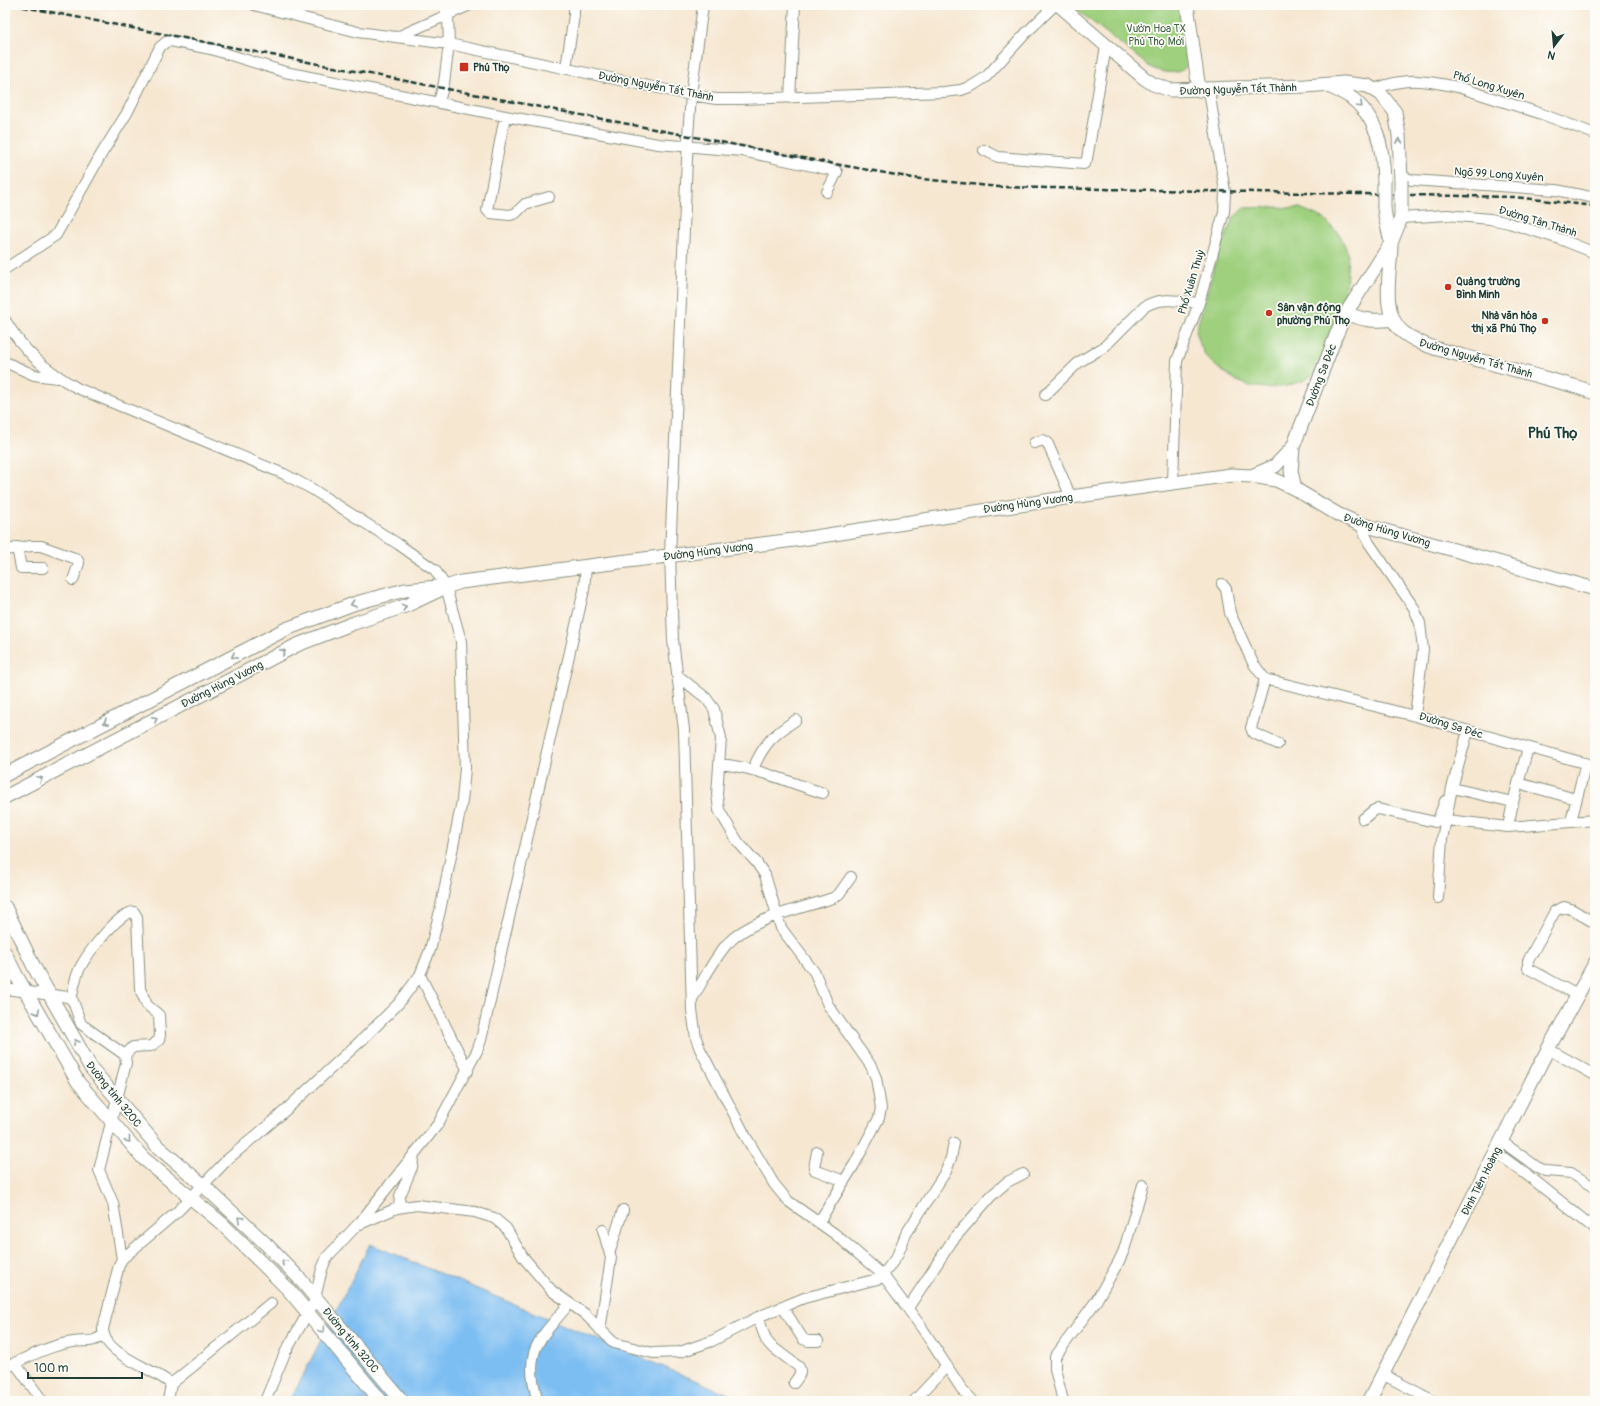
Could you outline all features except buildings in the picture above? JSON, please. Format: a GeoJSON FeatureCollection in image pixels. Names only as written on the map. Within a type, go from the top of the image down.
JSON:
{"type":"FeatureCollection","features":[{"type":"Feature","properties":{"kind":"main road","name":"Đường Nguyễn Tất Thành"},"geometry":{"type":"LineString","coordinates":[[1059,5],[1144,78],[1152,84],[1170,90],[1204,90],[1344,83],[1368,86],[1374,89],[1388,102],[1395,112],[1399,135],[1401,213]]}},
{"type":"Feature","properties":{"kind":"main road"},"geometry":{"type":"LineString","coordinates":[[1186,5],[1204,90]]}},
{"type":"Feature","properties":{"kind":"main road","name":"Đường Nguyễn Tất Thành"},"geometry":{"type":"LineString","coordinates":[[1327,85],[1348,95],[1366,111],[1373,124],[1383,153],[1384,217],[1391,243]]}},
{"type":"Feature","properties":{"kind":"main road"},"geometry":{"type":"LineString","coordinates":[[1346,313],[1357,318],[1373,321],[1392,319],[1388,284],[1391,243],[1401,213]]}},
{"type":"Feature","properties":{"kind":"main road","name":"Đường Sa Đéc"},"geometry":{"type":"LineString","coordinates":[[1295,489],[1290,471],[1293,447],[1337,333],[1346,313],[1391,243]]}},
{"type":"Feature","properties":{"kind":"main road","name":"Đường Nguyễn Tất Thành"},"geometry":{"type":"LineString","coordinates":[[1392,319],[1402,332],[1413,340],[1434,348],[1595,393]]}},
{"type":"Feature","properties":{"kind":"main road","name":"Đường Sa Đéc"},"geometry":{"type":"LineString","coordinates":[[1252,476],[1275,466],[1293,447]]}},
{"type":"Feature","properties":{"kind":"main road","name":"Đường Hùng Vương"},"geometry":{"type":"LineString","coordinates":[[5,797],[297,645],[354,623],[408,605],[446,587],[461,582],[802,539],[1173,482],[1231,475],[1252,476],[1276,480],[1295,489],[1339,515],[1360,524],[1595,589]]}},
{"type":"Feature","properties":{"kind":"main road","name":"Đường Hùng Vương"},"geometry":{"type":"LineString","coordinates":[[5,775],[286,629],[356,602],[405,590],[446,587]]}},
{"type":"Feature","properties":{"kind":"main road","name":"Đường tỉnh 320C"},"geometry":{"type":"LineString","coordinates":[[5,907],[34,967],[91,1068],[158,1146],[203,1185],[268,1246],[300,1279],[402,1401]]}},
{"type":"Feature","properties":{"kind":"main road","name":"Đường tỉnh 320C"},"geometry":{"type":"LineString","coordinates":[[5,953],[78,1082],[143,1158],[220,1222],[288,1289],[381,1401]]}},
{"type":"Feature","properties":{"kind":"main road","name":"Đinh Tiên Hoàng"},"geometry":{"type":"LineString","coordinates":[[1369,1401],[1548,1050],[1577,995],[1593,971]]}},
{"type":"Feature","properties":{"kind":"street","name":"Đường Nguyễn Tất Thành"},"geometry":{"type":"LineString","coordinates":[[254,5],[287,10],[358,32],[449,44],[691,95],[734,99],[790,98],[902,92],[944,92],[961,90],[972,86],[986,77],[1027,32],[1056,5]]}},
{"type":"Feature","properties":{"kind":"street"},"geometry":{"type":"LineString","coordinates":[[439,102],[449,44],[448,16],[443,5]]}},
{"type":"Feature","properties":{"kind":"street"},"geometry":{"type":"LineString","coordinates":[[397,37],[448,16],[470,5]]}},
{"type":"Feature","properties":{"kind":"street"},"geometry":{"type":"LineString","coordinates":[[566,68],[574,5]]}},
{"type":"Feature","properties":{"kind":"street"},"geometry":{"type":"LineString","coordinates":[[703,5],[691,95],[687,147],[670,555],[672,626],[676,674],[684,730],[694,1026],[698,1043],[746,1137],[781,1194],[788,1201],[835,1234],[884,1276],[908,1308],[970,1400]]}},
{"type":"Feature","properties":{"kind":"street"},"geometry":{"type":"LineString","coordinates":[[790,98],[795,5]]}},
{"type":"Feature","properties":{"kind":"street"},"geometry":{"type":"LineString","coordinates":[[8,267],[56,235],[126,113],[160,47],[166,42],[175,42],[211,49],[285,72],[505,116],[658,144],[742,151],[836,171],[827,192]]}},
{"type":"Feature","properties":{"kind":"street"},"geometry":{"type":"LineString","coordinates":[[984,150],[998,157],[1084,164],[1088,159],[1106,46]]}},
{"type":"Feature","properties":{"kind":"street","name":"Phố Long Xuyên"},"geometry":{"type":"LineString","coordinates":[[1374,89],[1400,81],[1412,80],[1445,84],[1539,113],[1595,134]]}},
{"type":"Feature","properties":{"kind":"street","name":"Phố Xuân Thuỷ"},"geometry":{"type":"LineString","coordinates":[[1173,482],[1178,361],[1199,303],[1223,217],[1225,192],[1204,90]]}},
{"type":"Feature","properties":{"kind":"street"},"geometry":{"type":"LineString","coordinates":[[505,116],[487,210],[490,213],[510,215],[525,204],[549,197]]}},
{"type":"Feature","properties":{"kind":"street","name":"Ngõ 99 Long Xuyên"},"geometry":{"type":"LineString","coordinates":[[1401,178],[1556,190],[1595,198]]}},
{"type":"Feature","properties":{"kind":"street","name":"Đường Tân Thành"},"geometry":{"type":"LineString","coordinates":[[1401,213],[1490,219],[1509,223],[1560,239],[1595,253]]}},
{"type":"Feature","properties":{"kind":"street"},"geometry":{"type":"LineString","coordinates":[[1045,395],[1079,362],[1101,349],[1150,303],[1164,300],[1199,303]]}},
{"type":"Feature","properties":{"kind":"street"},"geometry":{"type":"LineString","coordinates":[[5,320],[33,357],[59,378],[77,388],[284,474],[312,489],[398,544],[435,570],[446,587],[461,641],[465,768],[462,801],[440,911],[430,950],[420,975],[399,1003],[365,1037],[278,1117],[228,1159],[178,1211],[122,1259],[117,1272],[103,1334],[113,1349],[171,1384]]}},
{"type":"Feature","properties":{"kind":"street"},"geometry":{"type":"LineString","coordinates":[[5,362],[34,375],[59,378]]}},
{"type":"Feature","properties":{"kind":"street"},"geometry":{"type":"LineString","coordinates":[[1034,443],[1043,440],[1047,442],[1071,497]]}},
{"type":"Feature","properties":{"kind":"street","name":"Đường Sa Đéc"},"geometry":{"type":"LineString","coordinates":[[1360,524],[1369,543],[1414,608],[1420,623],[1423,650],[1415,716],[1590,765]]}},
{"type":"Feature","properties":{"kind":"street"},"geometry":{"type":"LineString","coordinates":[[5,550],[17,547],[41,546],[77,559],[79,563],[73,580]]}},
{"type":"Feature","properties":{"kind":"street"},"geometry":{"type":"LineString","coordinates":[[17,547],[21,568],[43,568]]}},
{"type":"Feature","properties":{"kind":"street"},"geometry":{"type":"LineString","coordinates":[[265,1401],[285,1353],[308,1313],[327,1257],[358,1225],[443,1117],[477,1051],[481,1040],[584,590],[586,566]]}},
{"type":"Feature","properties":{"kind":"street"},"geometry":{"type":"LineString","coordinates":[[1222,584],[1226,589],[1230,613],[1252,663],[1265,679],[1415,716]]}},
{"type":"Feature","properties":{"kind":"street"},"geometry":{"type":"LineString","coordinates":[[676,674],[706,698],[714,709],[721,733],[717,794],[719,810],[738,842],[756,862],[765,876],[777,916],[785,934],[814,973],[828,1005],[871,1066],[876,1078],[881,1113],[854,1165],[819,1222]]}},
{"type":"Feature","properties":{"kind":"street"},"geometry":{"type":"LineString","coordinates":[[1265,679],[1251,728],[1253,733],[1258,737],[1278,744]]}},
{"type":"Feature","properties":{"kind":"street"},"geometry":{"type":"LineString","coordinates":[[753,769],[760,752],[767,742],[779,731],[796,720]]}},
{"type":"Feature","properties":{"kind":"street"},"geometry":{"type":"LineString","coordinates":[[1438,898],[1442,839],[1452,792],[1468,731]]}},
{"type":"Feature","properties":{"kind":"street"},"geometry":{"type":"LineString","coordinates":[[1508,827],[1518,782],[1528,748]]}},
{"type":"Feature","properties":{"kind":"street"},"geometry":{"type":"LineString","coordinates":[[719,764],[753,769],[823,793]]}},
{"type":"Feature","properties":{"kind":"street"},"geometry":{"type":"LineString","coordinates":[[1571,821],[1576,799],[1590,765]]}},
{"type":"Feature","properties":{"kind":"street"},"geometry":{"type":"LineString","coordinates":[[1518,782],[1576,799]]}},
{"type":"Feature","properties":{"kind":"street"},"geometry":{"type":"LineString","coordinates":[[1452,792],[1513,802]]}},
{"type":"Feature","properties":{"kind":"street"},"geometry":{"type":"LineString","coordinates":[[1363,819],[1374,810],[1378,809],[1437,821],[1445,801],[1452,792]]}},
{"type":"Feature","properties":{"kind":"street"},"geometry":{"type":"LineString","coordinates":[[1446,820],[1508,827],[1595,820]]}},
{"type":"Feature","properties":{"kind":"street"},"geometry":{"type":"LineString","coordinates":[[692,999],[714,962],[738,934],[747,928],[777,916],[834,898],[840,894],[851,877]]}},
{"type":"Feature","properties":{"kind":"street"},"geometry":{"type":"LineString","coordinates":[[1577,995],[1531,970],[1527,965],[1555,911],[1564,907],[1571,908],[1595,922]]}},
{"type":"Feature","properties":{"kind":"street"},"geometry":{"type":"LineString","coordinates":[[122,1259],[113,1203],[99,1170],[126,1063],[125,1055],[81,1024],[71,999],[78,972],[84,961],[109,928],[128,912],[134,912],[136,917],[140,989],[147,1005],[159,1015],[160,1035],[159,1040],[153,1045],[133,1047],[125,1055]]}},
{"type":"Feature","properties":{"kind":"street"},"geometry":{"type":"LineString","coordinates":[[420,975],[468,1071]]}},
{"type":"Feature","properties":{"kind":"street"},"geometry":{"type":"LineString","coordinates":[[5,989],[65,996],[71,999]]}},
{"type":"Feature","properties":{"kind":"street"},"geometry":{"type":"LineString","coordinates":[[1548,1050],[1595,1074]]}},
{"type":"Feature","properties":{"kind":"street"},"geometry":{"type":"LineString","coordinates":[[358,1225],[399,1207],[417,1205],[475,1212],[494,1218],[506,1228],[523,1257],[552,1291],[585,1314],[608,1338],[621,1345],[653,1353],[680,1352],[712,1341],[782,1306],[804,1298],[884,1276],[897,1256],[906,1234],[946,1171],[951,1158],[954,1143]]}},
{"type":"Feature","properties":{"kind":"street"},"geometry":{"type":"LineString","coordinates":[[1498,1146],[1546,1171],[1572,1173],[1595,1188]]}},
{"type":"Feature","properties":{"kind":"street"},"geometry":{"type":"LineString","coordinates":[[1498,1146],[1535,1181],[1595,1229]]}},
{"type":"Feature","properties":{"kind":"street"},"geometry":{"type":"LineString","coordinates":[[399,1207],[400,1196],[412,1167],[415,1152]]}},
{"type":"Feature","properties":{"kind":"street"},"geometry":{"type":"LineString","coordinates":[[817,1152],[814,1168],[844,1181]]}},
{"type":"Feature","properties":{"kind":"street"},"geometry":{"type":"LineString","coordinates":[[908,1308],[952,1241],[991,1196],[1007,1182],[1023,1174]]}},
{"type":"Feature","properties":{"kind":"street"},"geometry":{"type":"LineString","coordinates":[[1063,1401],[1055,1369],[1055,1357],[1096,1301],[1119,1261],[1124,1250],[1143,1185]]}},
{"type":"Feature","properties":{"kind":"street"},"geometry":{"type":"LineString","coordinates":[[600,1330],[610,1268],[610,1251],[623,1210]]}},
{"type":"Feature","properties":{"kind":"street"},"geometry":{"type":"LineString","coordinates":[[603,1230],[610,1251]]}},
{"type":"Feature","properties":{"kind":"street"},"geometry":{"type":"LineString","coordinates":[[168,1401],[171,1384],[271,1303]]}},
{"type":"Feature","properties":{"kind":"street"},"geometry":{"type":"LineString","coordinates":[[538,1401],[531,1374],[536,1346],[542,1336],[569,1304]]}},
{"type":"Feature","properties":{"kind":"street"},"geometry":{"type":"LineString","coordinates":[[782,1306],[803,1339],[808,1341],[818,1341]]}},
{"type":"Feature","properties":{"kind":"street"},"geometry":{"type":"LineString","coordinates":[[758,1317],[766,1340],[771,1346],[799,1367],[801,1371],[800,1375],[794,1383]]}},
{"type":"Feature","properties":{"kind":"street"},"geometry":{"type":"LineString","coordinates":[[5,1367],[58,1345],[93,1341],[103,1334]]}},
{"type":"Feature","properties":{"kind":"street"},"geometry":{"type":"LineString","coordinates":[[15,1363],[41,1399]]}},
{"type":"Feature","properties":{"kind":"street"},"geometry":{"type":"LineString","coordinates":[[914,1401],[947,1366]]}},
{"type":"Feature","properties":{"kind":"street"},"geometry":{"type":"LineString","coordinates":[[1382,1374],[1434,1401]]}},
{"type":"Feature","properties":{"kind":"green space","name":"Vườn Hoa TX Phú Thọ Mới"},"geometry":{"type":"Polygon","coordinates":[[[1071,5],[1180,5],[1186,30],[1189,55],[1185,68],[1181,71],[1168,72],[1150,67],[1071,5]]]}},
{"type":"Feature","properties":{"kind":"green space","name":"Sân vận động phường Phú Thọ"},"geometry":{"type":"Polygon","coordinates":[[[1244,208],[1300,208],[1323,218],[1340,235],[1348,253],[1346,287],[1319,369],[1306,380],[1286,386],[1267,388],[1250,386],[1237,381],[1218,368],[1207,358],[1201,347],[1196,331],[1216,260],[1233,218],[1244,208]]]}},
{"type":"Feature","properties":{"kind":"water"},"geometry":{"type":"Polygon","coordinates":[[[370,1244],[745,1401],[290,1401],[370,1244]]]}},
{"type":"Feature","properties":{"kind":"railway"},"geometry":{"type":"LineString","coordinates":[[14,5],[913,178],[999,187],[1514,197],[1595,206]]}},
{"type":"Feature","properties":{"kind":"place","name":"Phú Thọ"},"geometry":{"type":"Point","coordinates":[464,67]}},
{"type":"Feature","properties":{"kind":"place","name":"Quảng trường Bình Minh"},"geometry":{"type":"Point","coordinates":[1448,287]}},
{"type":"Feature","properties":{"kind":"place","name":"Sân vận động phường Phú Thọ"},"geometry":{"type":"Point","coordinates":[1269,313]}},
{"type":"Feature","properties":{"kind":"place","name":"Nhà văn hóa thị xã Phú Thọ"},"geometry":{"type":"Point","coordinates":[1545,321]}},
{"type":"Feature","properties":{"kind":"district","name":"Phú Thọ"},"geometry":{"type":"Point","coordinates":[1553,433]}}]}
